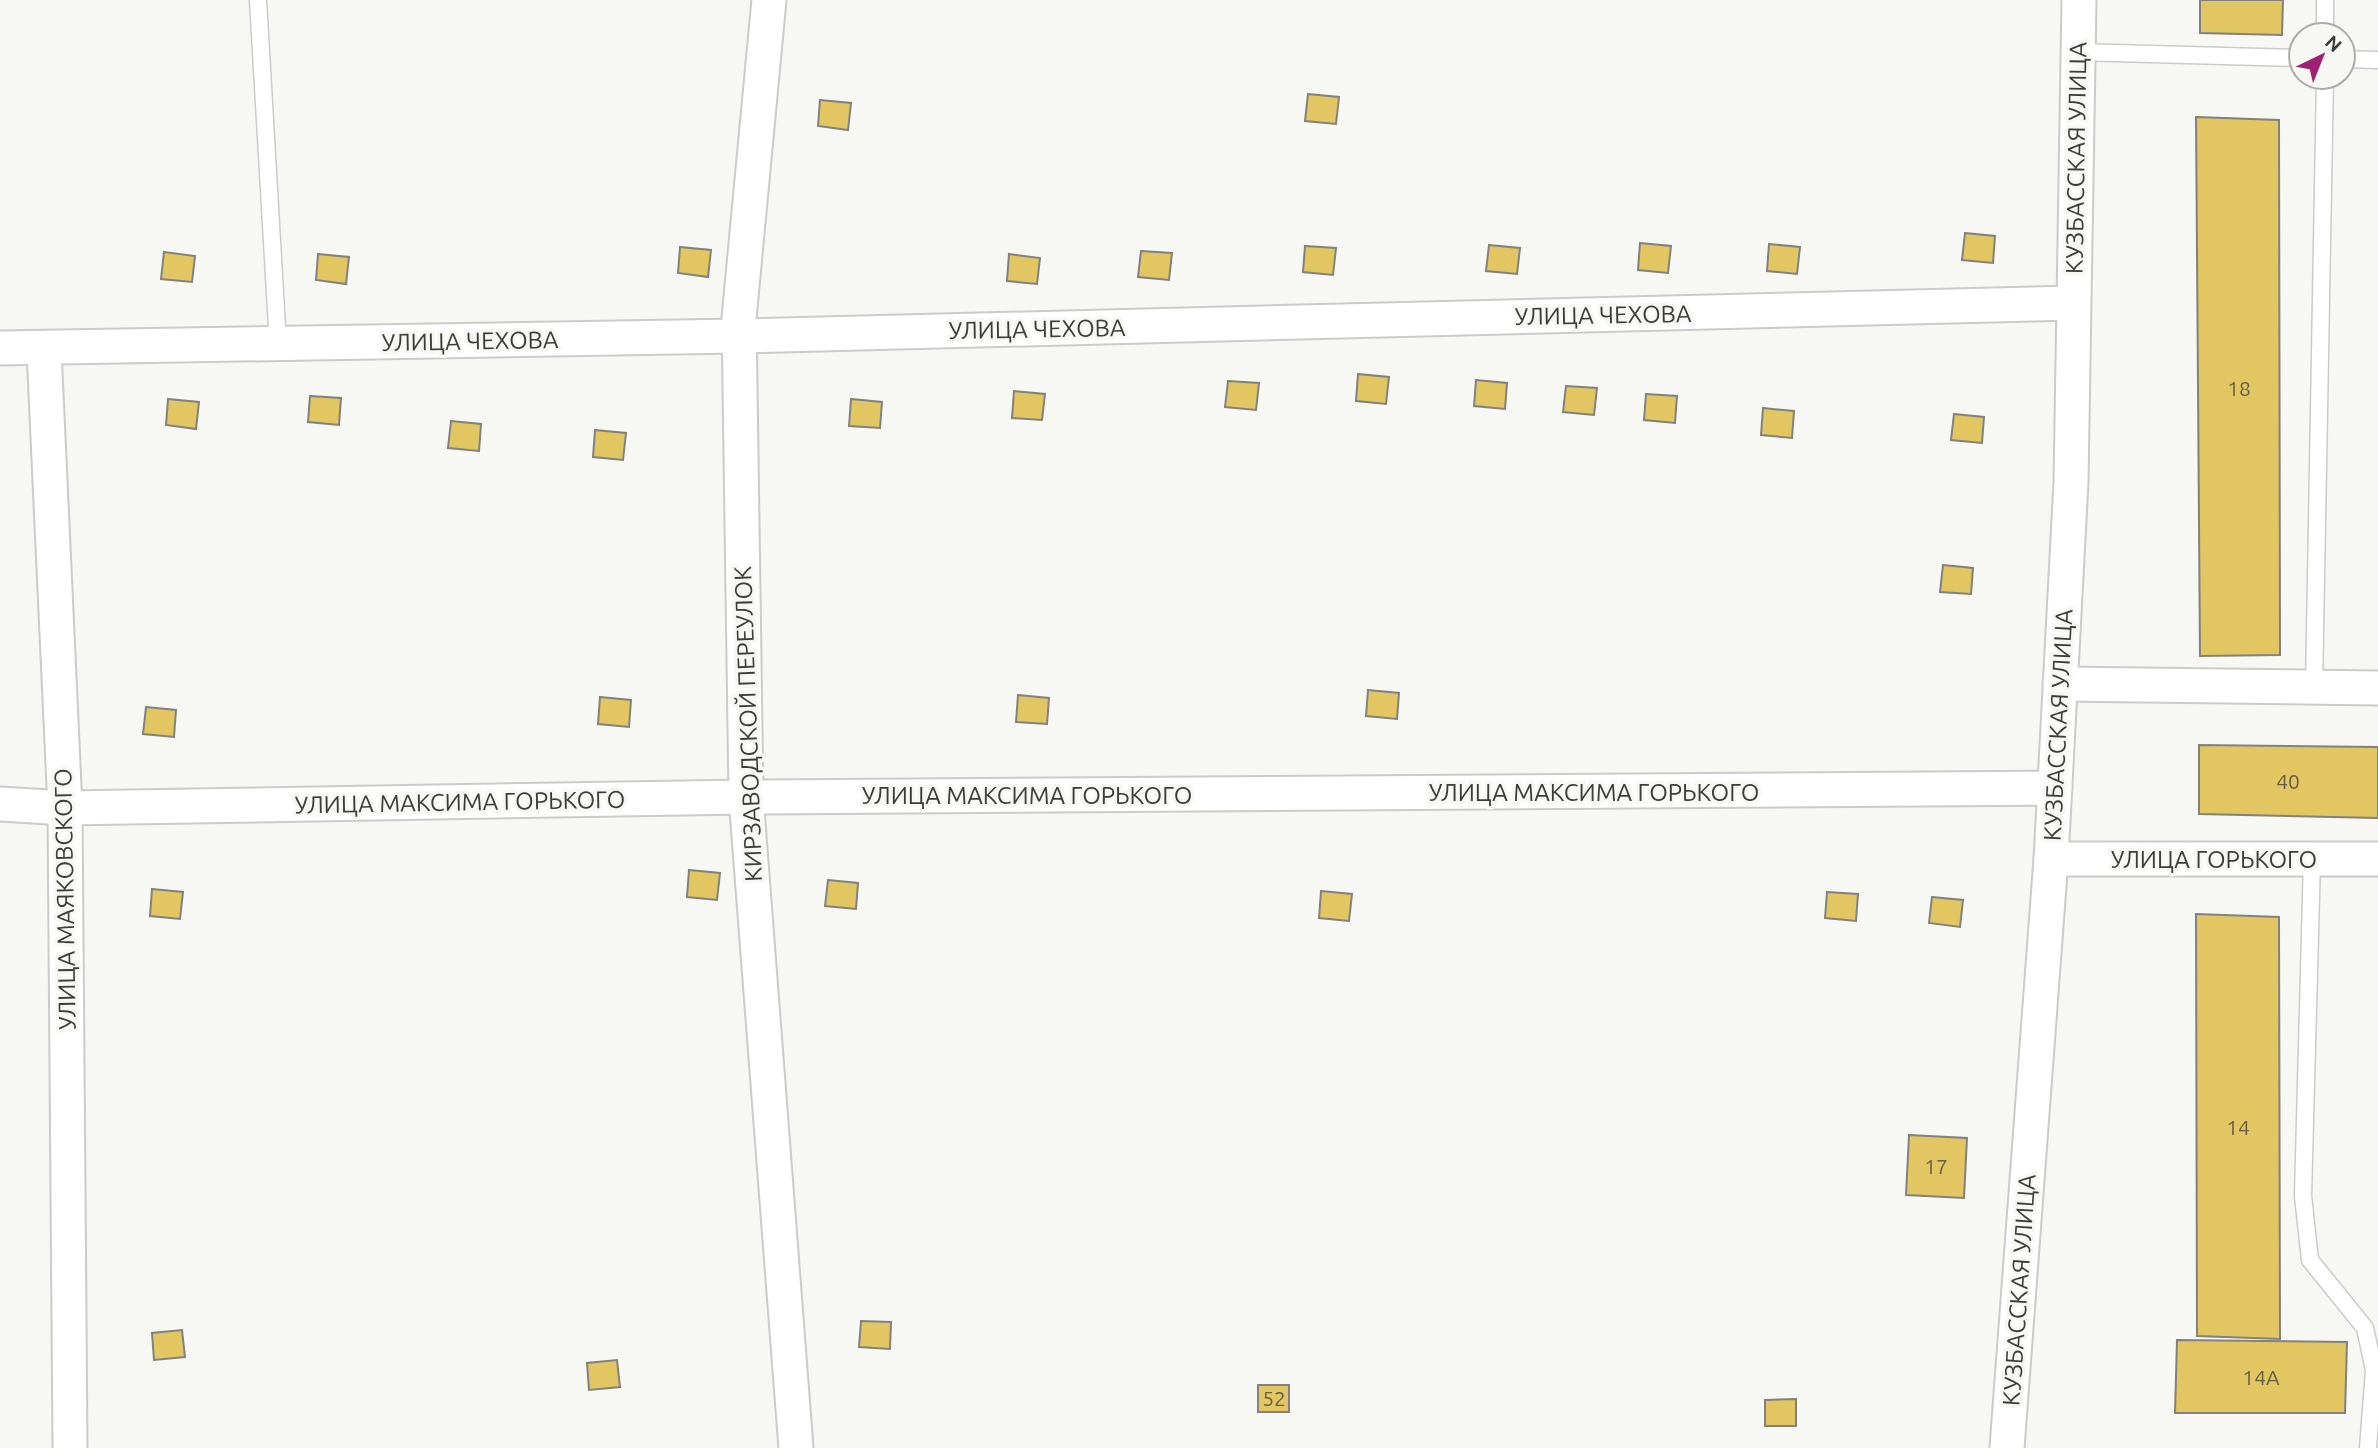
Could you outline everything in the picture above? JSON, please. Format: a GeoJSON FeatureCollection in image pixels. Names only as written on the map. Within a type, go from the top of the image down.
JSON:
{"type":"FeatureCollection","features":[{"type":"Feature","properties":{"kind":"street","name":"КИРЗАВОДСКОЙ ПЕРЕУЛОК"},"geometry":{"type":"LineString","coordinates":[[769,0],[739,336],[746,797],[796,1448]]}},
{"type":"Feature","properties":{"kind":"street","name":"КУЗБАССКАЯ УЛИЦА"},"geometry":{"type":"LineString","coordinates":[[2007,1448],[2051,859],[2071,482],[2079,0]]}},
{"type":"Feature","properties":{"kind":"street","name":"УЛИЦА ЧЕХОВА"},"geometry":{"type":"LineString","coordinates":[[0,348],[44,350],[739,336],[2073,303]]}},
{"type":"Feature","properties":{"kind":"street","name":"УЛИЦА МАЯКОВСКОГО"},"geometry":{"type":"LineString","coordinates":[[44,350],[65,808],[70,1448]]}},
{"type":"Feature","properties":{"kind":"street"},"geometry":{"type":"LineString","coordinates":[[2060,684],[2378,688]]}},
{"type":"Feature","properties":{"kind":"street","name":"УЛИЦА МАКСИМА ГОРЬКОГО"},"geometry":{"type":"LineString","coordinates":[[0,804],[65,808],[746,797],[2055,788]]}},
{"type":"Feature","properties":{"kind":"street","name":"УЛИЦА ГОРЬКОГО"},"geometry":{"type":"LineString","coordinates":[[2051,859],[2378,859]]}},
{"type":"Feature","properties":{"kind":"lane"},"geometry":{"type":"LineString","coordinates":[[258,0],[278,345]]}},
{"type":"Feature","properties":{"kind":"lane"},"geometry":{"type":"LineString","coordinates":[[2325,0],[2325,21]]}},
{"type":"Feature","properties":{"kind":"lane"},"geometry":{"type":"LineString","coordinates":[[2078,52],[2287,58]]}},
{"type":"Feature","properties":{"kind":"lane"},"geometry":{"type":"LineString","coordinates":[[2357,59],[2378,60]]}},
{"type":"Feature","properties":{"kind":"lane"},"geometry":{"type":"LineString","coordinates":[[2314,688],[2325,91]]}},
{"type":"Feature","properties":{"kind":"lane"},"geometry":{"type":"LineString","coordinates":[[2312,859],[2303,1196],[2309,1260],[2365,1328],[2374,1370],[2368,1448]]}},
{"type":"Feature","properties":{"kind":"building"},"geometry":{"type":"Polygon","coordinates":[[[2200,0],[2283,0],[2282,35],[2200,33],[2200,0]]]}},
{"type":"Feature","properties":{"kind":"building"},"geometry":{"type":"Polygon","coordinates":[[[1308,94],[1339,97],[1336,124],[1305,121],[1308,94]]]}},
{"type":"Feature","properties":{"kind":"building"},"geometry":{"type":"Polygon","coordinates":[[[820,100],[851,103],[848,130],[818,126],[820,100]]]}},
{"type":"Feature","properties":{"kind":"building"},"geometry":{"type":"Polygon","coordinates":[[[2196,117],[2279,120],[2280,655],[2200,656],[2196,117]]]}},
{"type":"Feature","properties":{"kind":"building"},"geometry":{"type":"Polygon","coordinates":[[[1965,233],[1995,236],[1993,263],[1962,260],[1965,233]]]}},
{"type":"Feature","properties":{"kind":"building"},"geometry":{"type":"Polygon","coordinates":[[[1640,243],[1671,246],[1668,273],[1638,270],[1640,243]]]}},
{"type":"Feature","properties":{"kind":"building"},"geometry":{"type":"Polygon","coordinates":[[[1769,244],[1800,247],[1797,274],[1767,271],[1769,244]]]}},
{"type":"Feature","properties":{"kind":"building"},"geometry":{"type":"Polygon","coordinates":[[[1489,245],[1520,248],[1517,274],[1486,271],[1489,245]]]}},
{"type":"Feature","properties":{"kind":"building"},"geometry":{"type":"Polygon","coordinates":[[[1305,246],[1336,248],[1333,275],[1303,272],[1305,246]]]}},
{"type":"Feature","properties":{"kind":"building"},"geometry":{"type":"Polygon","coordinates":[[[680,247],[711,250],[708,277],[678,273],[680,247]]]}},
{"type":"Feature","properties":{"kind":"building"},"geometry":{"type":"Polygon","coordinates":[[[1141,251],[1172,253],[1169,280],[1138,277],[1141,251]]]}},
{"type":"Feature","properties":{"kind":"building"},"geometry":{"type":"Polygon","coordinates":[[[164,252],[195,256],[192,282],[161,279],[164,252]]]}},
{"type":"Feature","properties":{"kind":"building"},"geometry":{"type":"Polygon","coordinates":[[[318,254],[349,257],[346,284],[316,280],[318,254]]]}},
{"type":"Feature","properties":{"kind":"building"},"geometry":{"type":"Polygon","coordinates":[[[1009,254],[1040,258],[1037,284],[1007,281],[1009,254]]]}},
{"type":"Feature","properties":{"kind":"building"},"geometry":{"type":"Polygon","coordinates":[[[1358,374],[1389,377],[1386,404],[1356,401],[1358,374]]]}},
{"type":"Feature","properties":{"kind":"building"},"geometry":{"type":"Polygon","coordinates":[[[1476,380],[1507,383],[1505,409],[1474,406],[1476,380]]]}},
{"type":"Feature","properties":{"kind":"building"},"geometry":{"type":"Polygon","coordinates":[[[1228,381],[1259,383],[1256,410],[1225,407],[1228,381]]]}},
{"type":"Feature","properties":{"kind":"building"},"geometry":{"type":"Polygon","coordinates":[[[1566,386],[1597,388],[1594,415],[1563,412],[1566,386]]]}},
{"type":"Feature","properties":{"kind":"building"},"geometry":{"type":"Polygon","coordinates":[[[1014,391],[1045,394],[1042,420],[1012,418],[1014,391]]]}},
{"type":"Feature","properties":{"kind":"building"},"geometry":{"type":"Polygon","coordinates":[[[1646,394],[1677,396],[1675,423],[1644,420],[1646,394]]]}},
{"type":"Feature","properties":{"kind":"building"},"geometry":{"type":"Polygon","coordinates":[[[310,396],[341,398],[339,425],[308,422],[310,396]]]}},
{"type":"Feature","properties":{"kind":"building"},"geometry":{"type":"Polygon","coordinates":[[[168,399],[199,402],[196,429],[166,425],[168,399]]]}},
{"type":"Feature","properties":{"kind":"building"},"geometry":{"type":"Polygon","coordinates":[[[851,399],[882,402],[880,428],[849,426],[851,399]]]}},
{"type":"Feature","properties":{"kind":"building"},"geometry":{"type":"Polygon","coordinates":[[[1763,408],[1794,411],[1792,438],[1761,435],[1763,408]]]}},
{"type":"Feature","properties":{"kind":"building"},"geometry":{"type":"Polygon","coordinates":[[[1954,414],[1984,417],[1982,443],[1951,440],[1954,414]]]}},
{"type":"Feature","properties":{"kind":"building"},"geometry":{"type":"Polygon","coordinates":[[[451,421],[481,424],[479,451],[448,448],[451,421]]]}},
{"type":"Feature","properties":{"kind":"building"},"geometry":{"type":"Polygon","coordinates":[[[595,430],[626,433],[623,460],[593,457],[595,430]]]}},
{"type":"Feature","properties":{"kind":"building"},"geometry":{"type":"Polygon","coordinates":[[[1943,565],[1973,568],[1971,594],[1940,592],[1943,565]]]}},
{"type":"Feature","properties":{"kind":"building"},"geometry":{"type":"Polygon","coordinates":[[[1368,690],[1399,693],[1397,719],[1366,716],[1368,690]]]}},
{"type":"Feature","properties":{"kind":"building"},"geometry":{"type":"Polygon","coordinates":[[[1018,695],[1049,698],[1047,724],[1016,722],[1018,695]]]}},
{"type":"Feature","properties":{"kind":"building"},"geometry":{"type":"Polygon","coordinates":[[[600,697],[631,700],[629,727],[598,724],[600,697]]]}},
{"type":"Feature","properties":{"kind":"building"},"geometry":{"type":"Polygon","coordinates":[[[146,707],[176,710],[174,737],[143,734],[146,707]]]}},
{"type":"Feature","properties":{"kind":"building"},"geometry":{"type":"Polygon","coordinates":[[[2199,745],[2378,747],[2378,818],[2199,814],[2199,745]]]}},
{"type":"Feature","properties":{"kind":"building"},"geometry":{"type":"Polygon","coordinates":[[[689,870],[720,873],[717,900],[687,897],[689,870]]]}},
{"type":"Feature","properties":{"kind":"building"},"geometry":{"type":"Polygon","coordinates":[[[828,880],[858,883],[856,909],[825,906],[828,880]]]}},
{"type":"Feature","properties":{"kind":"building"},"geometry":{"type":"Polygon","coordinates":[[[152,889],[183,892],[180,919],[150,916],[152,889]]]}},
{"type":"Feature","properties":{"kind":"building"},"geometry":{"type":"Polygon","coordinates":[[[1321,891],[1352,894],[1349,921],[1319,918],[1321,891]]]}},
{"type":"Feature","properties":{"kind":"building"},"geometry":{"type":"Polygon","coordinates":[[[1827,892],[1858,894],[1856,921],[1825,918],[1827,892]]]}},
{"type":"Feature","properties":{"kind":"building"},"geometry":{"type":"Polygon","coordinates":[[[1932,897],[1963,900],[1960,927],[1929,923],[1932,897]]]}},
{"type":"Feature","properties":{"kind":"building"},"geometry":{"type":"Polygon","coordinates":[[[2196,914],[2279,917],[2280,1339],[2197,1336],[2196,914]]]}},
{"type":"Feature","properties":{"kind":"building"},"geometry":{"type":"Polygon","coordinates":[[[1909,1135],[1967,1138],[1964,1198],[1906,1195],[1909,1135]]]}},
{"type":"Feature","properties":{"kind":"building"},"geometry":{"type":"Polygon","coordinates":[[[861,1321],[891,1322],[890,1349],[859,1347],[861,1321]]]}},
{"type":"Feature","properties":{"kind":"building"},"geometry":{"type":"Polygon","coordinates":[[[182,1330],[185,1357],[154,1360],[152,1333],[182,1330]]]}},
{"type":"Feature","properties":{"kind":"building"},"geometry":{"type":"Polygon","coordinates":[[[2177,1340],[2347,1342],[2345,1413],[2175,1413],[2177,1340]]]}},
{"type":"Feature","properties":{"kind":"building"},"geometry":{"type":"Polygon","coordinates":[[[617,1360],[620,1387],[589,1390],[587,1363],[617,1360]]]}},
{"type":"Feature","properties":{"kind":"building"},"geometry":{"type":"Polygon","coordinates":[[[1258,1385],[1289,1385],[1289,1412],[1258,1412],[1258,1385]]]}},
{"type":"Feature","properties":{"kind":"building"},"geometry":{"type":"Polygon","coordinates":[[[1796,1399],[1796,1426],[1765,1426],[1765,1400],[1796,1399]]]}}]}
